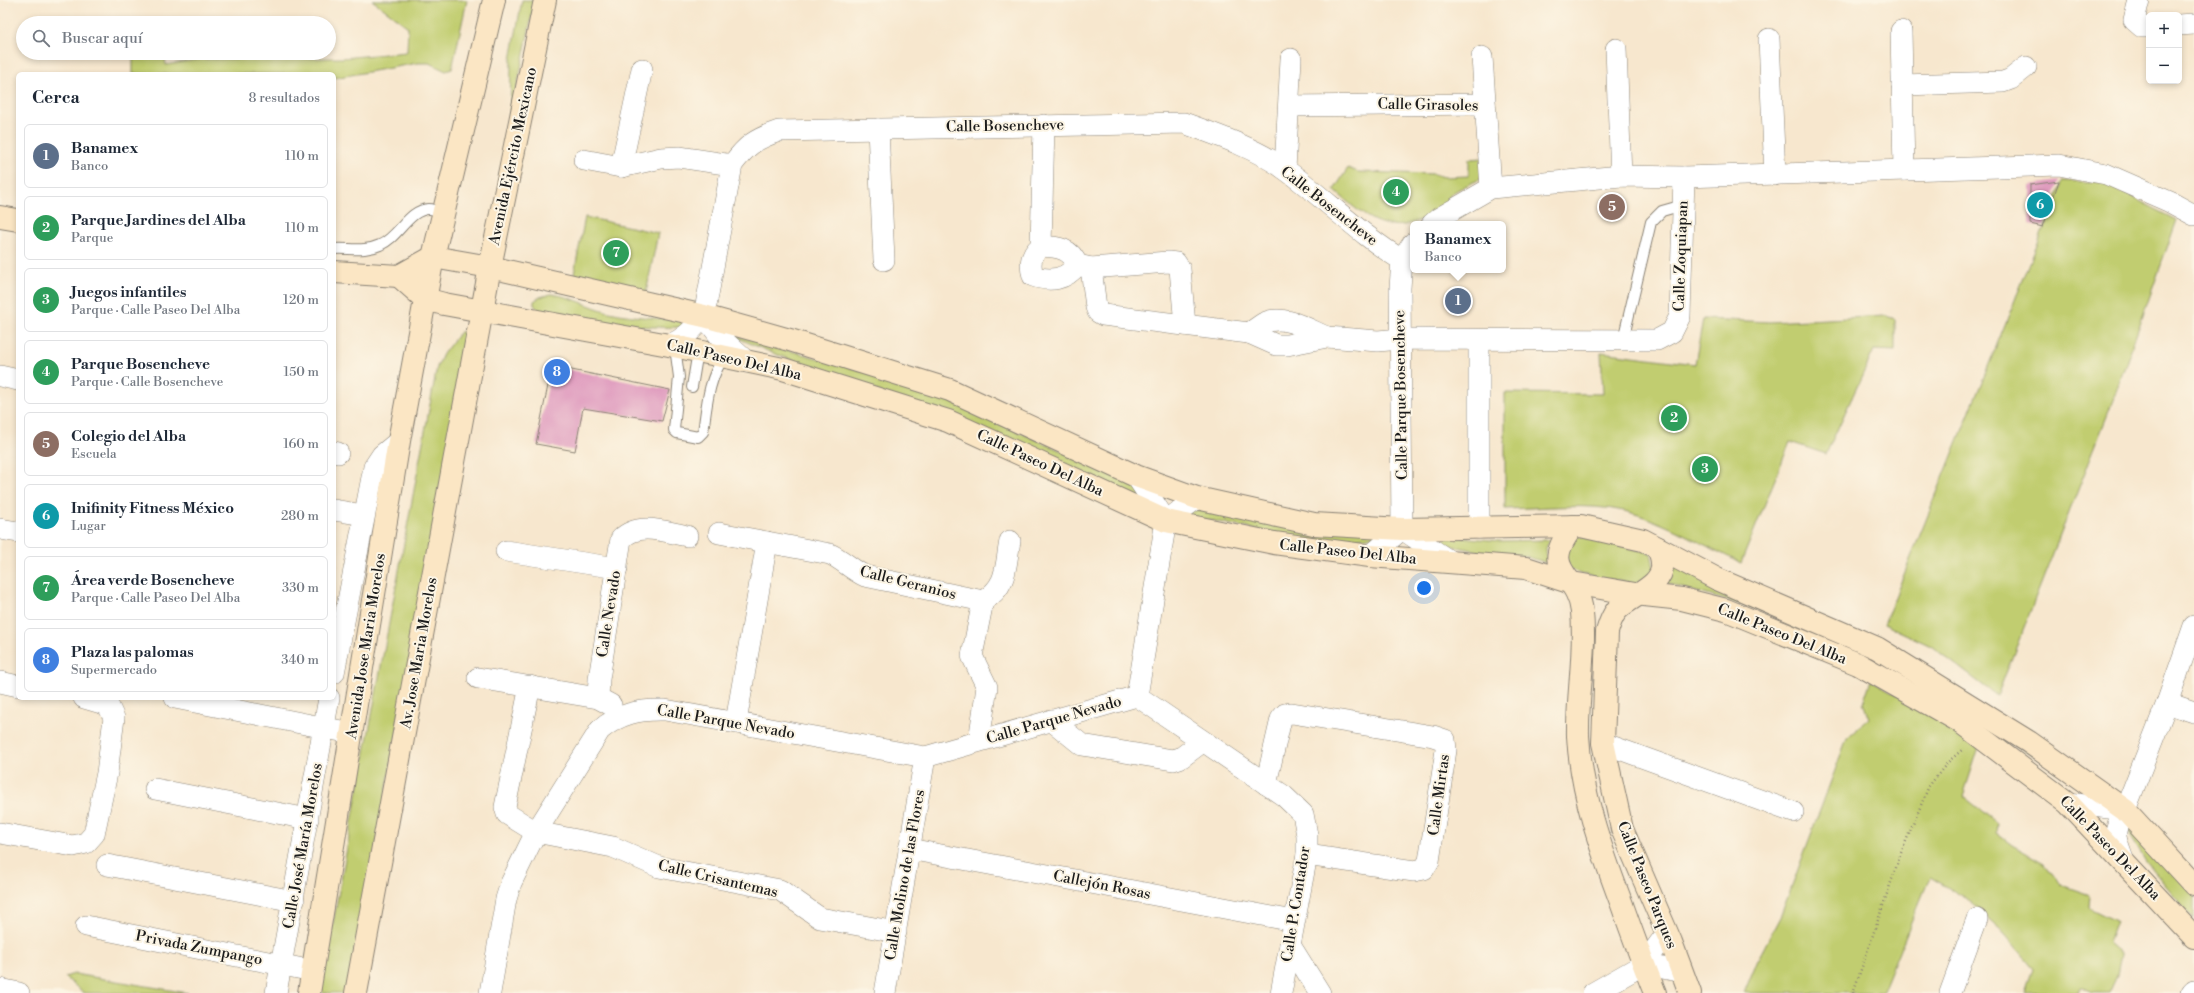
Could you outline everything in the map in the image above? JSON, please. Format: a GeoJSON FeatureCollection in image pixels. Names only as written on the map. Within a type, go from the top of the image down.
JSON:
{"type":"FeatureCollection","features":[{"type":"Feature","properties":{"kind":"street"},"geometry":{"type":"LineString","coordinates":[[398,276],[425,299],[433,257],[494,0]]}},
{"type":"Feature","properties":{"kind":"street","name":"Avenida Ejército Mexicano"},"geometry":{"type":"LineString","coordinates":[[482,312],[545,0]]}},
{"type":"Feature","properties":{"kind":"street"},"geometry":{"type":"LineString","coordinates":[[2139,0],[2134,20],[2142,27],[2146,27]]}},
{"type":"Feature","properties":{"kind":"street"},"geometry":{"type":"LineString","coordinates":[[2182,25],[2194,24]]}},
{"type":"Feature","properties":{"kind":"street"},"geometry":{"type":"LineString","coordinates":[[1901,31],[1904,170]]}},
{"type":"Feature","properties":{"kind":"street"},"geometry":{"type":"LineString","coordinates":[[1769,39],[1774,175]]}},
{"type":"Feature","properties":{"kind":"street"},"geometry":{"type":"LineString","coordinates":[[1616,49],[1621,176]]}},
{"type":"Feature","properties":{"kind":"street"},"geometry":{"type":"LineString","coordinates":[[1482,57],[1485,104]]}},
{"type":"Feature","properties":{"kind":"street"},"geometry":{"type":"LineString","coordinates":[[1285,169],[1292,59]]}},
{"type":"Feature","properties":{"kind":"street"},"geometry":{"type":"LineString","coordinates":[[1902,85],[2003,82],[2011,80],[2026,67]]}},
{"type":"Feature","properties":{"kind":"street"},"geometry":{"type":"LineString","coordinates":[[622,167],[642,69]]}},
{"type":"Feature","properties":{"kind":"street","name":"Calle Girasoles"},"geometry":{"type":"LineString","coordinates":[[1289,106],[1485,104],[1491,188]]}},
{"type":"Feature","properties":{"kind":"street","name":"Calle Bosencheve"},"geometry":{"type":"LineString","coordinates":[[672,346],[692,331],[704,316],[732,165],[743,151],[760,137],[779,131],[1184,123],[1229,139],[1285,169],[1383,249],[1402,260]]}},
{"type":"Feature","properties":{"kind":"street"},"geometry":{"type":"LineString","coordinates":[[1044,125],[1041,246],[1034,252],[1031,259],[1030,267],[1033,276],[1042,279],[1064,277],[1084,266],[1168,262],[1176,264],[1180,269],[1185,325]]}},
{"type":"Feature","properties":{"kind":"street"},"geometry":{"type":"LineString","coordinates":[[878,129],[884,260]]}},
{"type":"Feature","properties":{"kind":"street"},"geometry":{"type":"LineString","coordinates":[[584,160],[622,167],[661,158],[679,157],[732,165]]}},
{"type":"Feature","properties":{"kind":"street"},"geometry":{"type":"LineString","coordinates":[[1436,221],[1491,188],[1621,176],[1684,177],[1774,175],[2059,165],[2106,174],[2170,202],[2194,215]]}},
{"type":"Feature","properties":{"kind":"street","name":"Calle Zoquiapan"},"geometry":{"type":"LineString","coordinates":[[1623,340],[1657,340],[1672,332],[1680,316],[1684,177]]}},
{"type":"Feature","properties":{"kind":"street"},"geometry":{"type":"LineString","coordinates":[[0,217],[16,220]]}},
{"type":"Feature","properties":{"kind":"street"},"geometry":{"type":"LineString","coordinates":[[1041,246],[1065,250],[1074,256],[1084,266],[1098,312],[1102,315],[1249,333],[1276,345],[1287,346],[1326,337],[1378,341],[1400,339],[1623,340]]}},
{"type":"Feature","properties":{"kind":"street"},"geometry":{"type":"LineString","coordinates":[[1402,260],[1410,248]]}},
{"type":"Feature","properties":{"kind":"street"},"geometry":{"type":"LineString","coordinates":[[336,272],[398,276],[433,257]]}},
{"type":"Feature","properties":{"kind":"street","name":"Calle Paseo Del Alba"},"geometry":{"type":"LineString","coordinates":[[433,257],[490,267],[704,316],[790,340],[950,390],[1136,476],[1197,498],[1314,524],[1402,529],[1581,526],[1643,540],[1717,579],[1876,648],[2029,742],[2125,810],[2194,885]]}},
{"type":"Feature","properties":{"kind":"street","name":"Calle Parque Bosencheve"},"geometry":{"type":"LineString","coordinates":[[1402,260],[1400,339],[1402,529]]}},
{"type":"Feature","properties":{"kind":"street","name":"Calle Paseo Del Alba"},"geometry":{"type":"LineString","coordinates":[[425,299],[482,312],[672,346],[783,369],[948,421],[1166,521],[1274,543],[1370,556],[1526,568],[1572,583],[1636,594],[1682,599],[1726,610],[1858,664],[1959,720],[2068,803],[2123,859],[2194,937]]}},
{"type":"Feature","properties":{"kind":"street","name":"Avenida Jose Maria Morelos"},"geometry":{"type":"LineString","coordinates":[[309,993],[399,440],[425,299]]}},
{"type":"Feature","properties":{"kind":"street","name":"Av. Jose Maria Morelos"},"geometry":{"type":"LineString","coordinates":[[356,993],[482,312]]}},
{"type":"Feature","properties":{"kind":"street"},"geometry":{"type":"LineString","coordinates":[[704,316],[722,339],[747,362]]}},
{"type":"Feature","properties":{"kind":"street"},"geometry":{"type":"LineString","coordinates":[[1479,340],[1479,528]]}},
{"type":"Feature","properties":{"kind":"street"},"geometry":{"type":"LineString","coordinates":[[0,376],[16,380]]}},
{"type":"Feature","properties":{"kind":"street"},"geometry":{"type":"LineString","coordinates":[[336,651],[339,619],[374,467],[382,455],[399,440]]}},
{"type":"Feature","properties":{"kind":"street"},"geometry":{"type":"LineString","coordinates":[[1136,476],[1166,521],[1197,498]]}},
{"type":"Feature","properties":{"kind":"street"},"geometry":{"type":"LineString","coordinates":[[336,510],[364,515]]}},
{"type":"Feature","properties":{"kind":"street","name":"Calle Parque Nevado"},"geometry":{"type":"LineString","coordinates":[[1136,696],[1166,521]]}},
{"type":"Feature","properties":{"kind":"street","name":"Calle Paseo Parques"},"geometry":{"type":"LineString","coordinates":[[1573,526],[1562,540],[1558,552],[1558,563],[1562,574],[1572,583],[1581,605],[1583,626],[1578,736],[1584,784],[1598,840],[1655,993]]}},
{"type":"Feature","properties":{"kind":"street","name":"Calle Nevado"},"geometry":{"type":"LineString","coordinates":[[598,698],[599,679],[621,539],[628,532],[640,528],[687,536]]}},
{"type":"Feature","properties":{"kind":"street"},"geometry":{"type":"LineString","coordinates":[[0,529],[16,532]]}},
{"type":"Feature","properties":{"kind":"street"},"geometry":{"type":"LineString","coordinates":[[1370,556],[1402,529],[1451,562]]}},
{"type":"Feature","properties":{"kind":"street","name":"Calle Geranios"},"geometry":{"type":"LineString","coordinates":[[719,533],[830,554],[840,558],[853,570],[864,576],[983,601]]}},
{"type":"Feature","properties":{"kind":"street"},"geometry":{"type":"LineString","coordinates":[[979,741],[987,687],[972,656],[983,601],[994,594],[1002,584],[1010,541]]}},
{"type":"Feature","properties":{"kind":"street"},"geometry":{"type":"LineString","coordinates":[[736,722],[767,542]]}},
{"type":"Feature","properties":{"kind":"street","name":"Calle Paseo Parques"},"geometry":{"type":"LineString","coordinates":[[1658,548],[1663,564],[1652,587],[1636,594],[1617,610],[1610,621],[1607,632],[1603,743],[1622,829],[1667,933],[1690,993]]}},
{"type":"Feature","properties":{"kind":"street"},"geometry":{"type":"LineString","coordinates":[[506,551],[617,568]]}},
{"type":"Feature","properties":{"kind":"street"},"geometry":{"type":"LineString","coordinates":[[2123,859],[2115,838],[2116,825],[2125,810],[2167,702],[2194,626]]}},
{"type":"Feature","properties":{"kind":"street"},"geometry":{"type":"LineString","coordinates":[[478,678],[598,698],[627,714]]}},
{"type":"Feature","properties":{"kind":"street"},"geometry":{"type":"LineString","coordinates":[[0,682],[16,686]]}},
{"type":"Feature","properties":{"kind":"street"},"geometry":{"type":"LineString","coordinates":[[530,686],[505,807],[507,814],[536,832]]}},
{"type":"Feature","properties":{"kind":"street","name":"Calle Parque Nevado"},"geometry":{"type":"LineString","coordinates":[[490,993],[510,888],[522,857],[600,730],[613,719],[647,709],[664,710],[925,757],[1136,696]]}},
{"type":"Feature","properties":{"kind":"street","name":"Calle Parque Nevado"},"geometry":{"type":"LineString","coordinates":[[1136,696],[1284,796],[1303,814]]}},
{"type":"Feature","properties":{"kind":"street"},"geometry":{"type":"LineString","coordinates":[[0,833],[73,846],[86,843],[94,834],[107,773],[114,718],[108,705],[91,700]]}},
{"type":"Feature","properties":{"kind":"street"},"geometry":{"type":"LineString","coordinates":[[185,700],[323,729],[351,733]]}},
{"type":"Feature","properties":{"kind":"street","name":"Calle José María Morelos"},"geometry":{"type":"LineString","coordinates":[[276,993],[294,901],[329,700]]}},
{"type":"Feature","properties":{"kind":"street"},"geometry":{"type":"LineString","coordinates":[[2167,702],[2194,712]]}},
{"type":"Feature","properties":{"kind":"street","name":"Calle Mirtas"},"geometry":{"type":"LineString","coordinates":[[1266,784],[1281,719],[1285,714],[1292,713],[1433,736],[1445,740],[1446,750],[1429,861],[1424,869],[1414,871],[1307,855]]}},
{"type":"Feature","properties":{"kind":"street"},"geometry":{"type":"LineString","coordinates":[[1051,720],[1082,745],[1173,760],[1182,757],[1202,742]]}},
{"type":"Feature","properties":{"kind":"street"},"geometry":{"type":"LineString","coordinates":[[1603,743],[1794,812]]}},
{"type":"Feature","properties":{"kind":"street","name":"Calle Molino de las Flores"},"geometry":{"type":"LineString","coordinates":[[885,993],[925,757]]}},
{"type":"Feature","properties":{"kind":"street"},"geometry":{"type":"LineString","coordinates":[[155,789],[308,819]]}},
{"type":"Feature","properties":{"kind":"street"},"geometry":{"type":"LineString","coordinates":[[2068,803],[2125,810]]}},
{"type":"Feature","properties":{"kind":"street","name":"Calle P. Contador"},"geometry":{"type":"LineString","coordinates":[[1281,993],[1307,855],[1307,835],[1303,814]]}},
{"type":"Feature","properties":{"kind":"street","name":"Calle Crisantemas"},"geometry":{"type":"LineString","coordinates":[[536,832],[613,847],[659,867],[780,890],[820,918],[896,932]]}},
{"type":"Feature","properties":{"kind":"street","name":"Callejón Rosas"},"geometry":{"type":"LineString","coordinates":[[909,849],[1294,921]]}},
{"type":"Feature","properties":{"kind":"street"},"geometry":{"type":"LineString","coordinates":[[107,865],[294,901]]}},
{"type":"Feature","properties":{"kind":"street"},"geometry":{"type":"LineString","coordinates":[[1950,993],[1977,919]]}},
{"type":"Feature","properties":{"kind":"street","name":"Privada Zumpango"},"geometry":{"type":"LineString","coordinates":[[86,926],[312,970]]}},
{"type":"Feature","properties":{"kind":"street"},"geometry":{"type":"LineString","coordinates":[[1593,993],[1644,964],[1667,933]]}},
{"type":"Feature","properties":{"kind":"street"},"geometry":{"type":"LineString","coordinates":[[1290,945],[1320,993]]}},
{"type":"Feature","properties":{"kind":"street"},"geometry":{"type":"LineString","coordinates":[[1644,964],[1682,972]]}},
{"type":"Feature","properties":{"kind":"street"},"geometry":{"type":"LineString","coordinates":[[0,989],[19,993]]}},
{"type":"Feature","properties":{"kind":"lane"},"geometry":{"type":"LineString","coordinates":[[1623,340],[1651,222],[1662,211],[1684,205]]}},
{"type":"Feature","properties":{"kind":"lane"},"geometry":{"type":"LineString","coordinates":[[336,249],[361,250],[380,245],[396,234],[421,211],[430,209],[444,214]]}},
{"type":"Feature","properties":{"kind":"lane"},"geometry":{"type":"LineString","coordinates":[[672,346],[679,377],[674,430],[677,433],[698,438],[703,432],[711,383],[715,370],[724,357]]}},
{"type":"Feature","properties":{"kind":"lane"},"geometry":{"type":"LineString","coordinates":[[692,387],[698,352]]}},
{"type":"Feature","properties":{"kind":"path"},"geometry":{"type":"LineString","coordinates":[[1853,993],[1901,853],[1929,786],[1948,762],[1978,735]]}},
{"type":"Feature","properties":{"kind":"green space"},"geometry":{"type":"Polygon","coordinates":[[[372,0],[467,0],[452,69],[446,71],[429,63],[418,63],[336,78],[336,72],[133,72],[133,60],[165,60],[166,65],[195,60],[336,60],[336,58],[407,52],[408,27],[372,0]]]}},
{"type":"Feature","properties":{"kind":"green space"},"geometry":{"type":"Polygon","coordinates":[[[522,0],[535,0],[510,122],[511,60],[522,0]]]}},
{"type":"Feature","properties":{"kind":"green space"},"geometry":{"type":"Polygon","coordinates":[[[1484,158],[1484,178],[1451,194],[1446,205],[1439,211],[1418,221],[1410,221],[1410,224],[1398,226],[1386,225],[1375,221],[1355,208],[1334,190],[1348,168],[1358,172],[1434,174],[1444,177],[1469,176],[1469,159],[1484,158]]]}},
{"type":"Feature","properties":{"kind":"green space"},"geometry":{"type":"Polygon","coordinates":[[[2063,181],[2102,182],[2177,220],[2109,411],[1997,696],[1931,646],[1884,624],[2063,181]]]}},
{"type":"Feature","properties":{"kind":"green space"},"geometry":{"type":"Polygon","coordinates":[[[585,217],[658,233],[645,298],[574,274],[585,217]]]}},
{"type":"Feature","properties":{"kind":"green space"},"geometry":{"type":"Polygon","coordinates":[[[551,294],[566,297],[609,312],[629,316],[691,322],[688,327],[651,327],[596,322],[542,314],[534,305],[534,301],[540,297],[551,294]]]}},
{"type":"Feature","properties":{"kind":"green space"},"geometry":{"type":"Polygon","coordinates":[[[1886,316],[1895,319],[1895,351],[1874,350],[1826,454],[1790,442],[1741,563],[1653,520],[1624,511],[1596,507],[1505,509],[1505,393],[1603,394],[1601,352],[1695,364],[1703,319],[1770,322],[1886,316]]]}},
{"type":"Feature","properties":{"kind":"green space"},"geometry":{"type":"Polygon","coordinates":[[[460,332],[466,332],[468,346],[349,993],[323,993],[321,987],[437,367],[443,354],[460,332]]]}},
{"type":"Feature","properties":{"kind":"green space"},"geometry":{"type":"Polygon","coordinates":[[[724,332],[916,386],[1129,481],[1150,503],[999,435],[775,354],[724,332]]]}},
{"type":"Feature","properties":{"kind":"green space"},"geometry":{"type":"Polygon","coordinates":[[[1196,510],[1248,519],[1390,533],[1339,542],[1311,541],[1184,515],[1196,510]]]}},
{"type":"Feature","properties":{"kind":"green space"},"geometry":{"type":"Polygon","coordinates":[[[1431,534],[1500,541],[1550,540],[1546,548],[1547,563],[1528,557],[1483,552],[1432,542],[1431,534]]]}},
{"type":"Feature","properties":{"kind":"green space"},"geometry":{"type":"Polygon","coordinates":[[[1579,536],[1651,553],[1655,572],[1635,584],[1581,574],[1568,568],[1564,547],[1579,536]]]}},
{"type":"Feature","properties":{"kind":"green space"},"geometry":{"type":"Polygon","coordinates":[[[1670,560],[1876,651],[2034,757],[1907,674],[1829,636],[1765,611],[1664,583],[1670,560]]]}},
{"type":"Feature","properties":{"kind":"green space"},"geometry":{"type":"Polygon","coordinates":[[[1871,680],[1930,713],[1979,747],[1963,796],[1997,823],[1996,833],[2012,845],[2044,863],[2061,885],[2090,895],[2089,908],[2116,921],[2108,943],[2121,954],[2117,976],[2109,993],[2092,993],[2081,988],[2079,993],[2026,993],[2034,968],[2001,930],[1964,897],[1930,877],[1882,993],[1744,993],[1758,959],[1781,915],[1847,738],[1869,718],[1863,703],[1871,680]]]}},
{"type":"Feature","properties":{"kind":"green space"},"geometry":{"type":"Polygon","coordinates":[[[2124,825],[2194,892],[2194,919],[2146,862],[2124,825]]]}},
{"type":"Feature","properties":{"kind":"green space"},"geometry":{"type":"Polygon","coordinates":[[[74,974],[188,993],[84,993],[65,977],[74,974]]]}},
{"type":"Feature","properties":{"kind":"building"},"geometry":{"type":"Polygon","coordinates":[[[2059,181],[2043,227],[2030,224],[2030,185],[2059,181]]]}},
{"type":"Feature","properties":{"kind":"building"},"geometry":{"type":"Polygon","coordinates":[[[552,366],[670,390],[662,421],[583,408],[575,451],[536,444],[552,366]]]}},
{"type":"Feature","properties":{"kind":"place","name":"Parque Bosencheve"},"geometry":{"type":"Point","coordinates":[1396,192]}},
{"type":"Feature","properties":{"kind":"place","name":"Inifinity Fitness México"},"geometry":{"type":"Point","coordinates":[2040,205]}},
{"type":"Feature","properties":{"kind":"place","name":"Colegio del Alba"},"geometry":{"type":"Point","coordinates":[1612,207]}},
{"type":"Feature","properties":{"kind":"place","name":"Área verde Bosencheve"},"geometry":{"type":"Point","coordinates":[616,253]}},
{"type":"Feature","properties":{"kind":"place","name":"Banamex"},"geometry":{"type":"Point","coordinates":[1458,301]}},
{"type":"Feature","properties":{"kind":"place","name":"Plaza las palomas"},"geometry":{"type":"Point","coordinates":[557,372]}},
{"type":"Feature","properties":{"kind":"place","name":"Parque Jardines del Alba"},"geometry":{"type":"Point","coordinates":[1674,418]}},
{"type":"Feature","properties":{"kind":"place","name":"Juegos infantiles"},"geometry":{"type":"Point","coordinates":[1705,469]}}]}
